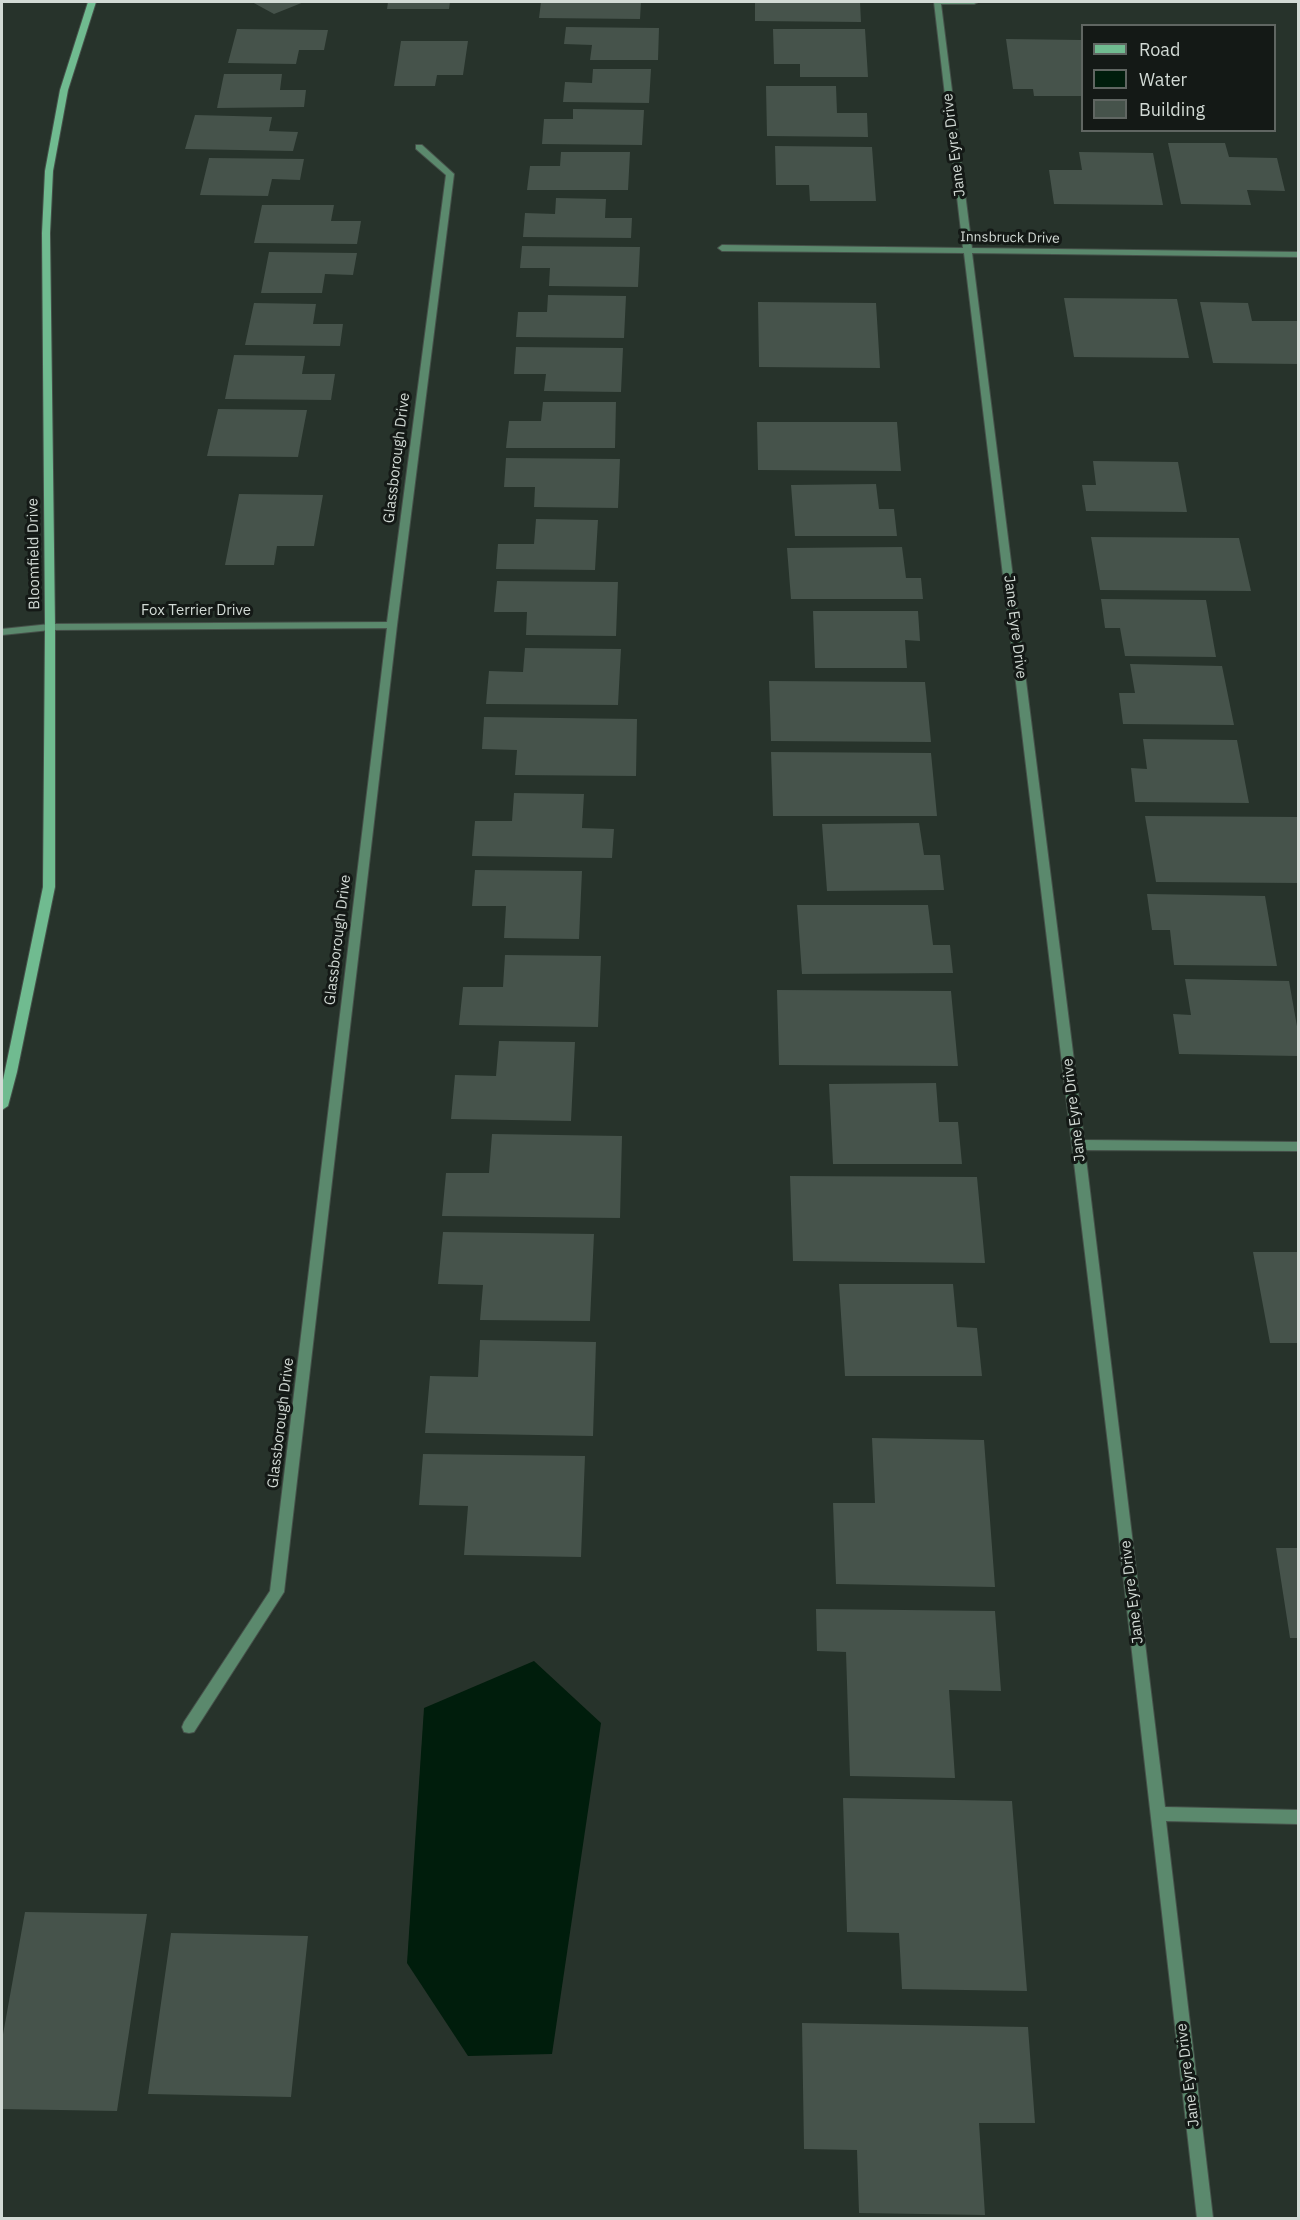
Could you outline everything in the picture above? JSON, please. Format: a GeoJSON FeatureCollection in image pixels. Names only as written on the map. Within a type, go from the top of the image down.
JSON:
{"type":"FeatureCollection","features":[{"type":"Feature","properties":{"kind":"street","name":"Bloomfield Drive"},"geometry":{"type":"LineString","coordinates":[[2,1106],[49,887],[50,627],[46,233],[49,171],[64,90],[92,2]]}},
{"type":"Feature","properties":{"kind":"street"},"geometry":{"type":"LineString","coordinates":[[937,2],[974,2]]}},
{"type":"Feature","properties":{"kind":"street","name":"Jane Eyre Drive"},"geometry":{"type":"LineString","coordinates":[[937,2],[1078,1145],[1205,2218]]}},
{"type":"Feature","properties":{"kind":"street","name":"Glassborough Drive"},"geometry":{"type":"LineString","coordinates":[[189,1727],[277,1592],[392,625],[450,174],[419,147]]}},
{"type":"Feature","properties":{"kind":"street","name":"Innsbruck Drive"},"geometry":{"type":"LineString","coordinates":[[722,248],[1299,254]]}},
{"type":"Feature","properties":{"kind":"street","name":"Fox Terrier Drive"},"geometry":{"type":"LineString","coordinates":[[2,632],[50,627],[392,625]]}},
{"type":"Feature","properties":{"kind":"street"},"geometry":{"type":"LineString","coordinates":[[1078,1145],[1299,1146]]}},
{"type":"Feature","properties":{"kind":"street"},"geometry":{"type":"LineString","coordinates":[[1158,1814],[1299,1817]]}},
{"type":"Feature","properties":{"kind":"water"},"geometry":{"type":"Polygon","coordinates":[[[534,1661],[601,1723],[552,2054],[468,2056],[407,1963],[424,1708],[534,1661]]]}},
{"type":"Feature","properties":{"kind":"building"},"geometry":{"type":"Polygon","coordinates":[[[252,2],[304,2],[274,14],[252,2]]]}},
{"type":"Feature","properties":{"kind":"building"},"geometry":{"type":"Polygon","coordinates":[[[388,2],[450,2],[449,9],[387,9],[388,2]]]}},
{"type":"Feature","properties":{"kind":"building"},"geometry":{"type":"Polygon","coordinates":[[[541,2],[641,2],[640,19],[539,18],[541,2]]]}},
{"type":"Feature","properties":{"kind":"building"},"geometry":{"type":"Polygon","coordinates":[[[755,2],[860,2],[861,22],[755,21],[755,2]]]}},
{"type":"Feature","properties":{"kind":"building"},"geometry":{"type":"Polygon","coordinates":[[[566,27],[659,28],[658,60],[590,60],[592,45],[564,44],[566,27]]]}},
{"type":"Feature","properties":{"kind":"building"},"geometry":{"type":"Polygon","coordinates":[[[237,29],[328,30],[324,50],[299,50],[296,64],[228,63],[237,29]]]}},
{"type":"Feature","properties":{"kind":"building"},"geometry":{"type":"Polygon","coordinates":[[[773,29],[865,29],[868,77],[800,77],[800,64],[774,64],[773,29]]]}},
{"type":"Feature","properties":{"kind":"building"},"geometry":{"type":"Polygon","coordinates":[[[1006,39],[1081,40],[1081,96],[1034,96],[1033,89],[1013,89],[1006,39]]]}},
{"type":"Feature","properties":{"kind":"building"},"geometry":{"type":"Polygon","coordinates":[[[401,41],[468,41],[463,75],[437,75],[435,86],[394,86],[401,41]]]}},
{"type":"Feature","properties":{"kind":"building"},"geometry":{"type":"Polygon","coordinates":[[[593,69],[651,69],[649,103],[563,102],[565,82],[592,83],[593,69]]]}},
{"type":"Feature","properties":{"kind":"building"},"geometry":{"type":"Polygon","coordinates":[[[224,74],[282,74],[280,90],[306,90],[304,107],[217,108],[224,74]]]}},
{"type":"Feature","properties":{"kind":"building"},"geometry":{"type":"Polygon","coordinates":[[[766,86],[836,86],[837,113],[867,113],[868,137],[767,136],[766,86]]]}},
{"type":"Feature","properties":{"kind":"building"},"geometry":{"type":"Polygon","coordinates":[[[573,109],[644,110],[642,145],[542,144],[544,119],[573,119],[573,109]]]}},
{"type":"Feature","properties":{"kind":"building"},"geometry":{"type":"Polygon","coordinates":[[[195,115],[272,117],[269,131],[298,132],[293,151],[185,149],[195,115]]]}},
{"type":"Feature","properties":{"kind":"building"},"geometry":{"type":"Polygon","coordinates":[[[1168,143],[1225,143],[1229,157],[1277,158],[1285,191],[1247,190],[1251,205],[1181,204],[1168,143]]]}},
{"type":"Feature","properties":{"kind":"building"},"geometry":{"type":"Polygon","coordinates":[[[775,146],[872,147],[876,201],[810,201],[809,185],[776,185],[775,146]]]}},
{"type":"Feature","properties":{"kind":"building"},"geometry":{"type":"Polygon","coordinates":[[[561,152],[630,152],[628,190],[527,190],[530,166],[560,166],[561,152]]]}},
{"type":"Feature","properties":{"kind":"building"},"geometry":{"type":"Polygon","coordinates":[[[1079,152],[1153,153],[1163,205],[1054,204],[1049,170],[1082,170],[1079,152]]]}},
{"type":"Feature","properties":{"kind":"building"},"geometry":{"type":"Polygon","coordinates":[[[209,158],[304,159],[300,180],[272,179],[268,196],[200,195],[209,158]]]}},
{"type":"Feature","properties":{"kind":"building"},"geometry":{"type":"Polygon","coordinates":[[[556,198],[606,199],[605,218],[632,218],[631,238],[523,237],[525,213],[555,214],[556,198]]]}},
{"type":"Feature","properties":{"kind":"building"},"geometry":{"type":"Polygon","coordinates":[[[262,205],[334,205],[331,221],[361,221],[357,244],[254,243],[262,205]]]}},
{"type":"Feature","properties":{"kind":"building"},"geometry":{"type":"Polygon","coordinates":[[[522,246],[640,247],[638,287],[549,286],[550,268],[520,268],[522,246]]]}},
{"type":"Feature","properties":{"kind":"building"},"geometry":{"type":"Polygon","coordinates":[[[269,252],[357,253],[353,275],[325,274],[322,293],[261,293],[269,252]]]}},
{"type":"Feature","properties":{"kind":"building"},"geometry":{"type":"Polygon","coordinates":[[[548,295],[626,296],[624,338],[516,337],[518,312],[547,312],[548,295]]]}},
{"type":"Feature","properties":{"kind":"building"},"geometry":{"type":"Polygon","coordinates":[[[1064,298],[1177,299],[1189,358],[1074,357],[1064,298]]]}},
{"type":"Feature","properties":{"kind":"building"},"geometry":{"type":"Polygon","coordinates":[[[758,302],[876,303],[880,368],[759,367],[758,302]]]}},
{"type":"Feature","properties":{"kind":"building"},"geometry":{"type":"Polygon","coordinates":[[[1200,302],[1248,303],[1252,321],[1298,321],[1298,364],[1213,363],[1200,302]]]}},
{"type":"Feature","properties":{"kind":"building"},"geometry":{"type":"Polygon","coordinates":[[[254,303],[316,304],[313,324],[343,324],[340,346],[245,345],[254,303]]]}},
{"type":"Feature","properties":{"kind":"building"},"geometry":{"type":"Polygon","coordinates":[[[516,347],[623,348],[621,392],[544,391],[546,374],[514,374],[516,347]]]}},
{"type":"Feature","properties":{"kind":"building"},"geometry":{"type":"Polygon","coordinates":[[[234,355],[305,356],[302,374],[335,374],[331,400],[225,399],[234,355]]]}},
{"type":"Feature","properties":{"kind":"building"},"geometry":{"type":"Polygon","coordinates":[[[543,402],[616,402],[615,448],[506,448],[509,421],[541,421],[543,402]]]}},
{"type":"Feature","properties":{"kind":"building"},"geometry":{"type":"Polygon","coordinates":[[[218,409],[307,410],[298,457],[207,456],[218,409]]]}},
{"type":"Feature","properties":{"kind":"building"},"geometry":{"type":"Polygon","coordinates":[[[757,422],[897,422],[901,471],[758,470],[757,422]]]}},
{"type":"Feature","properties":{"kind":"building"},"geometry":{"type":"Polygon","coordinates":[[[506,458],[620,459],[618,508],[534,507],[535,487],[504,487],[506,458]]]}},
{"type":"Feature","properties":{"kind":"building"},"geometry":{"type":"Polygon","coordinates":[[[1093,461],[1178,462],[1187,512],[1086,511],[1082,485],[1096,485],[1093,461]]]}},
{"type":"Feature","properties":{"kind":"building"},"geometry":{"type":"Polygon","coordinates":[[[876,484],[879,509],[894,509],[897,536],[795,536],[791,485],[876,484]]]}},
{"type":"Feature","properties":{"kind":"building"},"geometry":{"type":"Polygon","coordinates":[[[239,494],[323,495],[314,546],[277,546],[274,565],[225,565],[239,494]]]}},
{"type":"Feature","properties":{"kind":"building"},"geometry":{"type":"Polygon","coordinates":[[[536,519],[598,520],[595,570],[496,569],[498,544],[534,544],[536,519]]]}},
{"type":"Feature","properties":{"kind":"building"},"geometry":{"type":"Polygon","coordinates":[[[1091,537],[1239,538],[1251,591],[1100,590],[1091,537]]]}},
{"type":"Feature","properties":{"kind":"building"},"geometry":{"type":"Polygon","coordinates":[[[902,547],[906,578],[921,578],[923,599],[791,599],[787,548],[902,547]]]}},
{"type":"Feature","properties":{"kind":"building"},"geometry":{"type":"Polygon","coordinates":[[[497,581],[618,582],[616,636],[526,635],[527,612],[494,612],[497,581]]]}},
{"type":"Feature","properties":{"kind":"building"},"geometry":{"type":"Polygon","coordinates":[[[1101,599],[1206,600],[1216,657],[1125,656],[1120,628],[1105,628],[1101,599]]]}},
{"type":"Feature","properties":{"kind":"building"},"geometry":{"type":"Polygon","coordinates":[[[813,611],[918,611],[920,641],[905,640],[907,668],[815,668],[813,611]]]}},
{"type":"Feature","properties":{"kind":"building"},"geometry":{"type":"Polygon","coordinates":[[[525,648],[621,649],[618,705],[486,704],[489,671],[523,672],[525,648]]]}},
{"type":"Feature","properties":{"kind":"building"},"geometry":{"type":"Polygon","coordinates":[[[1130,664],[1222,666],[1234,725],[1123,724],[1119,693],[1135,693],[1130,664]]]}},
{"type":"Feature","properties":{"kind":"building"},"geometry":{"type":"Polygon","coordinates":[[[769,681],[925,682],[931,742],[771,741],[769,681]]]}},
{"type":"Feature","properties":{"kind":"building"},"geometry":{"type":"Polygon","coordinates":[[[484,717],[637,719],[636,776],[515,775],[517,750],[482,749],[484,717]]]}},
{"type":"Feature","properties":{"kind":"building"},"geometry":{"type":"Polygon","coordinates":[[[1143,739],[1237,740],[1249,803],[1135,802],[1131,768],[1147,769],[1143,739]]]}},
{"type":"Feature","properties":{"kind":"building"},"geometry":{"type":"Polygon","coordinates":[[[771,752],[931,753],[937,816],[773,816],[771,752]]]}},
{"type":"Feature","properties":{"kind":"building"},"geometry":{"type":"Polygon","coordinates":[[[514,793],[584,794],[582,828],[614,829],[612,858],[472,856],[475,821],[512,821],[514,793]]]}},
{"type":"Feature","properties":{"kind":"building"},"geometry":{"type":"Polygon","coordinates":[[[1145,816],[1298,817],[1298,883],[1156,882],[1145,816]]]}},
{"type":"Feature","properties":{"kind":"building"},"geometry":{"type":"Polygon","coordinates":[[[919,823],[924,855],[940,855],[944,890],[827,891],[822,824],[919,823]]]}},
{"type":"Feature","properties":{"kind":"building"},"geometry":{"type":"Polygon","coordinates":[[[475,870],[582,871],[579,939],[504,938],[506,906],[472,906],[475,870]]]}},
{"type":"Feature","properties":{"kind":"building"},"geometry":{"type":"Polygon","coordinates":[[[1147,894],[1265,896],[1277,966],[1174,965],[1170,930],[1152,930],[1147,894]]]}},
{"type":"Feature","properties":{"kind":"building"},"geometry":{"type":"Polygon","coordinates":[[[797,905],[928,905],[933,945],[950,945],[953,973],[802,974],[797,905]]]}},
{"type":"Feature","properties":{"kind":"building"},"geometry":{"type":"Polygon","coordinates":[[[505,955],[601,956],[598,1027],[459,1025],[463,987],[503,987],[505,955]]]}},
{"type":"Feature","properties":{"kind":"building"},"geometry":{"type":"Polygon","coordinates":[[[1185,979],[1289,981],[1298,1032],[1298,1056],[1179,1054],[1173,1014],[1191,1015],[1185,979]]]}},
{"type":"Feature","properties":{"kind":"building"},"geometry":{"type":"Polygon","coordinates":[[[777,990],[951,991],[958,1066],[779,1065],[777,990]]]}},
{"type":"Feature","properties":{"kind":"building"},"geometry":{"type":"Polygon","coordinates":[[[499,1041],[575,1042],[571,1121],[451,1119],[455,1075],[496,1076],[499,1041]]]}},
{"type":"Feature","properties":{"kind":"building"},"geometry":{"type":"Polygon","coordinates":[[[936,1083],[939,1122],[958,1122],[962,1164],[833,1164],[829,1084],[936,1083]]]}},
{"type":"Feature","properties":{"kind":"building"},"geometry":{"type":"Polygon","coordinates":[[[492,1134],[622,1136],[620,1218],[442,1216],[446,1173],[489,1173],[492,1134]]]}},
{"type":"Feature","properties":{"kind":"building"},"geometry":{"type":"Polygon","coordinates":[[[790,1176],[977,1177],[985,1263],[793,1261],[790,1176]]]}},
{"type":"Feature","properties":{"kind":"building"},"geometry":{"type":"Polygon","coordinates":[[[443,1232],[594,1234],[590,1321],[480,1320],[483,1285],[438,1284],[443,1232]]]}},
{"type":"Feature","properties":{"kind":"building"},"geometry":{"type":"Polygon","coordinates":[[[1253,1252],[1298,1252],[1298,1343],[1270,1343],[1253,1252]]]}},
{"type":"Feature","properties":{"kind":"building"},"geometry":{"type":"Polygon","coordinates":[[[839,1284],[953,1284],[957,1327],[977,1328],[982,1376],[845,1376],[839,1284]]]}},
{"type":"Feature","properties":{"kind":"building"},"geometry":{"type":"Polygon","coordinates":[[[480,1340],[596,1342],[593,1436],[425,1433],[430,1376],[478,1377],[480,1340]]]}},
{"type":"Feature","properties":{"kind":"building"},"geometry":{"type":"Polygon","coordinates":[[[872,1438],[984,1440],[995,1587],[836,1584],[833,1503],[875,1503],[872,1438]]]}},
{"type":"Feature","properties":{"kind":"building"},"geometry":{"type":"Polygon","coordinates":[[[423,1454],[585,1456],[581,1557],[464,1555],[468,1506],[419,1505],[423,1454]]]}},
{"type":"Feature","properties":{"kind":"building"},"geometry":{"type":"Polygon","coordinates":[[[1276,1548],[1298,1548],[1298,1638],[1290,1638],[1276,1548]]]}},
{"type":"Feature","properties":{"kind":"building"},"geometry":{"type":"Polygon","coordinates":[[[816,1609],[995,1611],[1001,1691],[949,1690],[955,1778],[850,1776],[846,1652],[817,1651],[816,1609]]]}},
{"type":"Feature","properties":{"kind":"building"},"geometry":{"type":"Polygon","coordinates":[[[843,1798],[1012,1801],[1027,1991],[902,1989],[899,1933],[847,1932],[843,1798]]]}},
{"type":"Feature","properties":{"kind":"building"},"geometry":{"type":"Polygon","coordinates":[[[25,1912],[147,1914],[117,2111],[2,2109],[2,2040],[25,1912]]]}},
{"type":"Feature","properties":{"kind":"building"},"geometry":{"type":"Polygon","coordinates":[[[171,1933],[308,1936],[291,2097],[148,2094],[171,1933]]]}},
{"type":"Feature","properties":{"kind":"building"},"geometry":{"type":"Polygon","coordinates":[[[802,2023],[1028,2027],[1035,2123],[979,2123],[985,2215],[859,2213],[857,2150],[804,2149],[802,2023]]]}}]}
